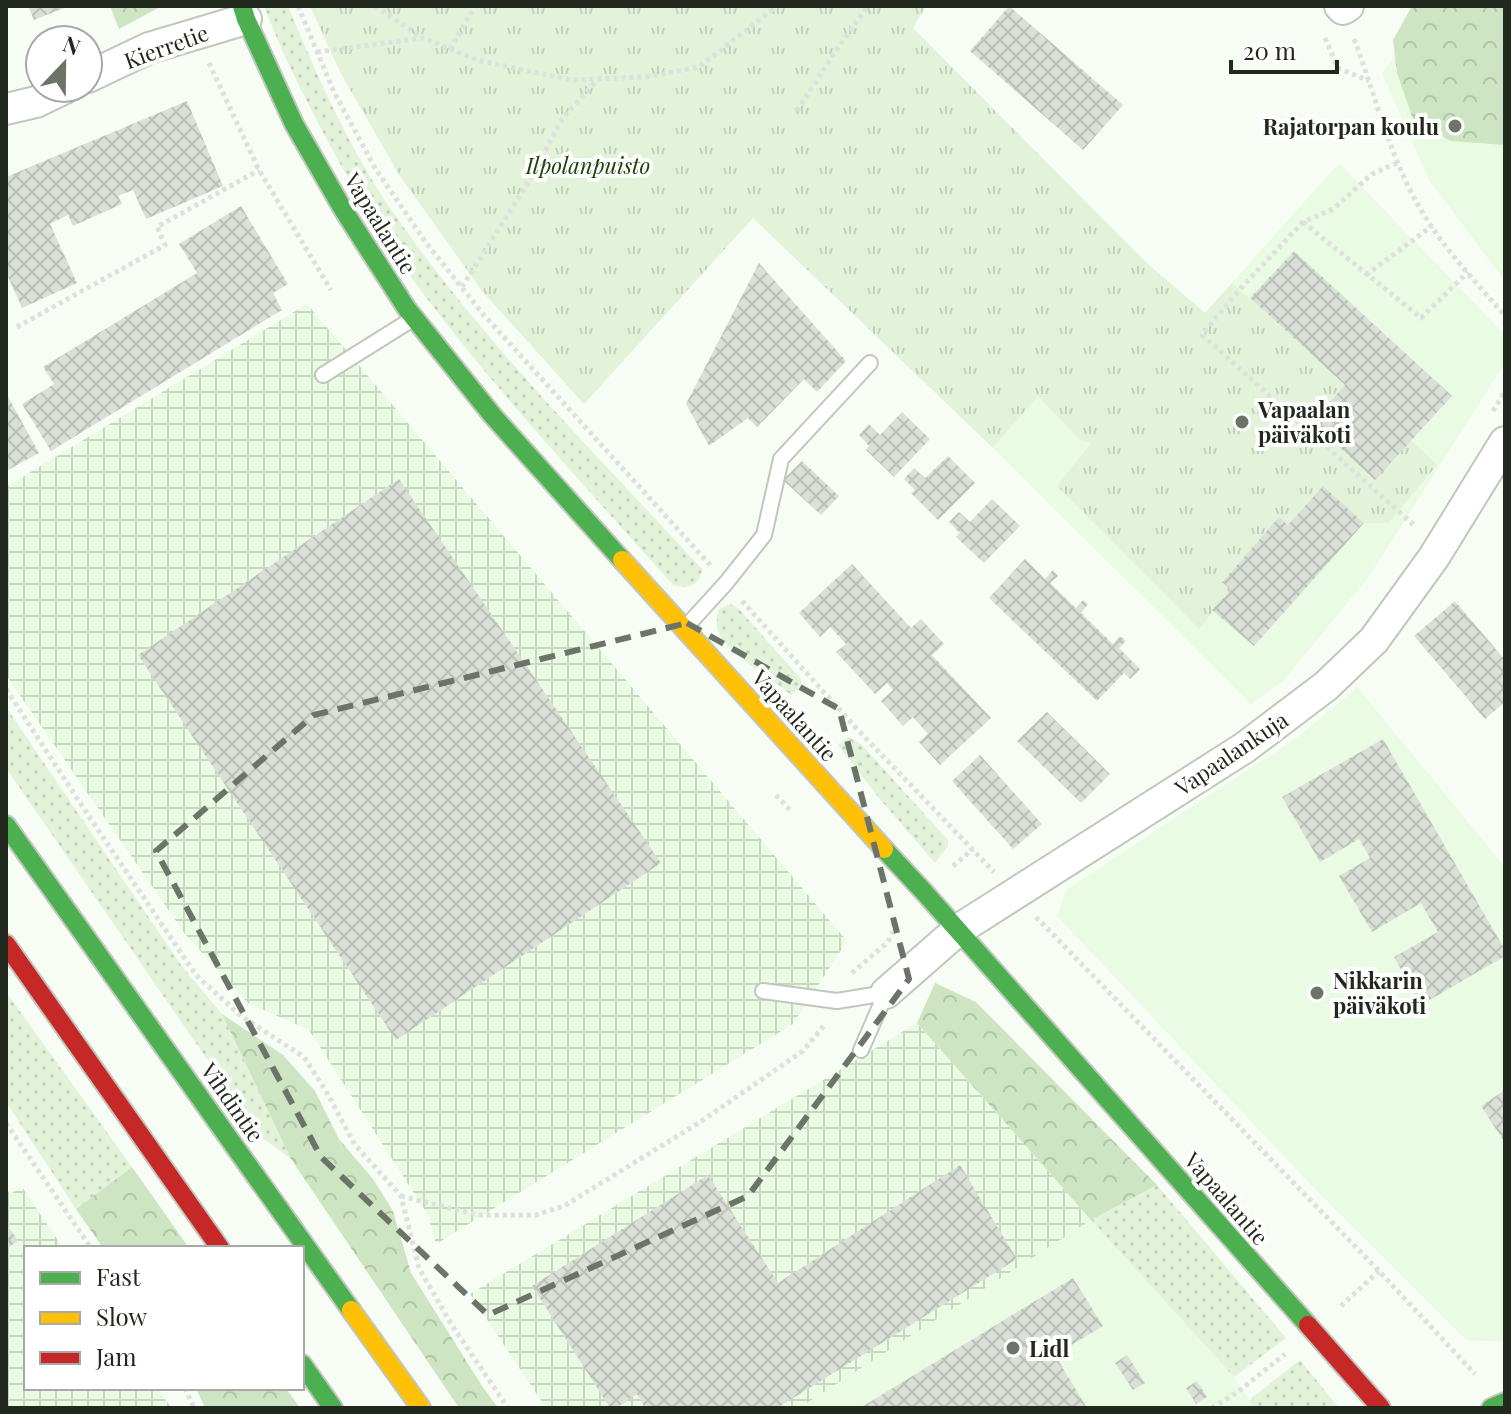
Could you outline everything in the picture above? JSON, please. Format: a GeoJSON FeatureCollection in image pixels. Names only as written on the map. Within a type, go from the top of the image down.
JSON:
{"type":"FeatureCollection","features":[{"type":"Feature","properties":{"kind":"street","name":"Kierretie"},"geometry":{"type":"LineString","coordinates":[[104,69],[149,48],[196,34],[244,12]]}},
{"type":"Feature","properties":{"kind":"street","name":"Vapaalantie"},"geometry":{"type":"LineString","coordinates":[[244,12],[294,124],[344,211],[414,318],[493,416],[924,892],[1381,1408]]}},
{"type":"Feature","properties":{"kind":"street"},"geometry":{"type":"LineString","coordinates":[[6,109],[27,104]]}},
{"type":"Feature","properties":{"kind":"street","name":"Vapaalankuja"},"geometry":{"type":"LineString","coordinates":[[886,993],[958,930],[1244,748],[1326,686],[1374,640],[1434,557],[1497,429]]}},
{"type":"Feature","properties":{"kind":"street","name":"Vihdintie"},"geometry":{"type":"LineString","coordinates":[[6,825],[421,1408]]}},
{"type":"Feature","properties":{"kind":"street"},"geometry":{"type":"LineString","coordinates":[[6,944],[219,1246]]}},
{"type":"Feature","properties":{"kind":"street"},"geometry":{"type":"LineString","coordinates":[[304,1367],[333,1408]]}},
{"type":"Feature","properties":{"kind":"lane"},"geometry":{"type":"LineString","coordinates":[[323,375],[414,318]]}},
{"type":"Feature","properties":{"kind":"lane"},"geometry":{"type":"LineString","coordinates":[[685,628],[764,535],[781,459],[870,363]]}},
{"type":"Feature","properties":{"kind":"lane"},"geometry":{"type":"LineString","coordinates":[[763,991],[837,1001],[886,993]]}},
{"type":"Feature","properties":{"kind":"lane"},"geometry":{"type":"LineString","coordinates":[[861,1050],[886,993]]}},
{"type":"Feature","properties":{"kind":"path"},"geometry":{"type":"LineString","coordinates":[[298,6],[334,92],[375,168],[427,244],[483,314],[820,689],[1379,1271],[1473,1371],[1497,1405]]}},
{"type":"Feature","properties":{"kind":"path"},"geometry":{"type":"LineString","coordinates":[[375,6],[423,38],[477,60],[571,80],[646,77],[699,67],[777,6]]}},
{"type":"Feature","properties":{"kind":"path"},"geometry":{"type":"LineString","coordinates":[[450,49],[475,6]]}},
{"type":"Feature","properties":{"kind":"path"},"geometry":{"type":"LineString","coordinates":[[797,111],[868,6]]}},
{"type":"Feature","properties":{"kind":"path"},"geometry":{"type":"LineString","coordinates":[[1344,7],[1397,163],[1422,212],[1505,316]]}},
{"type":"Feature","properties":{"kind":"path"},"geometry":{"type":"LineString","coordinates":[[196,34],[259,170],[331,290]]}},
{"type":"Feature","properties":{"kind":"path"},"geometry":{"type":"LineString","coordinates":[[1324,34],[1338,68],[1370,81]]}},
{"type":"Feature","properties":{"kind":"path"},"geometry":{"type":"LineString","coordinates":[[317,52],[423,38]]}},
{"type":"Feature","properties":{"kind":"path"},"geometry":{"type":"LineString","coordinates":[[462,287],[526,186],[562,119],[597,79]]}},
{"type":"Feature","properties":{"kind":"path"},"geometry":{"type":"LineString","coordinates":[[1397,163],[1372,174],[1333,209],[1303,222],[1202,335],[1419,530],[1414,537]]}},
{"type":"Feature","properties":{"kind":"path"},"geometry":{"type":"LineString","coordinates":[[17,327],[165,245],[157,227],[259,170]]}},
{"type":"Feature","properties":{"kind":"path"},"geometry":{"type":"LineString","coordinates":[[1303,222],[1421,318],[1468,272]]}},
{"type":"Feature","properties":{"kind":"path"},"geometry":{"type":"LineString","coordinates":[[1366,275],[1432,226]]}},
{"type":"Feature","properties":{"kind":"path"},"geometry":{"type":"LineString","coordinates":[[1497,429],[1505,392]]}},
{"type":"Feature","properties":{"kind":"path"},"geometry":{"type":"LineString","coordinates":[[6,689],[196,975],[241,1016],[304,1057],[355,1145],[401,1196],[419,1268],[451,1324],[508,1408]]}},
{"type":"Feature","properties":{"kind":"path"},"geometry":{"type":"LineString","coordinates":[[401,1196],[478,1215],[536,1215],[564,1206],[700,1122],[803,1051],[830,1019],[844,980],[888,942],[893,931],[893,917],[973,849]]}},
{"type":"Feature","properties":{"kind":"path"},"geometry":{"type":"LineString","coordinates":[[6,1123],[90,1246]]}},
{"type":"Feature","properties":{"kind":"path"},"geometry":{"type":"LineString","coordinates":[[1334,1312],[1379,1271]]}},
{"type":"Feature","properties":{"kind":"path"},"geometry":{"type":"LineString","coordinates":[[1212,1408],[1239,1391],[1294,1347]]}},
{"type":"Feature","properties":{"kind":"highlighted area"},"geometry":{"type":"Polygon","coordinates":[[[687,623],[839,709],[909,979],[748,1196],[488,1315],[321,1157],[156,851],[314,715],[687,623]]]}},
{"type":"Feature","properties":{"kind":"shaded area","name":"Rajatorpan koulu"},"geometry":{"type":"Polygon","coordinates":[[[1434,6],[1505,6],[1505,281],[1429,180],[1382,73],[1434,6]]]}},
{"type":"Feature","properties":{"kind":"shaded area","name":"Vapaalan päiväkoti"},"geometry":{"type":"Polygon","coordinates":[[[1339,163],[1505,335],[1505,363],[1368,578],[1283,681],[1251,704],[993,448],[1149,265],[1205,313],[1339,163]]]}},
{"type":"Feature","properties":{"kind":"shaded area"},"geometry":{"type":"Polygon","coordinates":[[[307,304],[847,941],[793,1024],[436,1244],[428,1215],[309,1030],[248,1003],[185,934],[6,675],[6,487],[307,304]]]}},
{"type":"Feature","properties":{"kind":"shaded area","name":"Nikkarin päiväkoti"},"geometry":{"type":"Polygon","coordinates":[[[1357,687],[1505,867],[1505,1342],[1466,1340],[1316,1190],[1057,916],[1066,890],[1302,734],[1357,687]]]}},
{"type":"Feature","properties":{"kind":"shaded area"},"geometry":{"type":"Polygon","coordinates":[[[917,1023],[1091,1220],[799,1408],[546,1408],[470,1294],[917,1023]]]}},
{"type":"Feature","properties":{"kind":"shaded area"},"geometry":{"type":"Polygon","coordinates":[[[22,1187],[62,1246],[24,1246],[24,1390],[159,1390],[171,1408],[6,1408],[6,1188],[10,1194],[22,1187]]]}},
{"type":"Feature","properties":{"kind":"shaded area"},"geometry":{"type":"Polygon","coordinates":[[[1091,1220],[1234,1377],[1255,1408],[799,1408],[1091,1220]]]}},
{"type":"Feature","properties":{"kind":"green space"},"geometry":{"type":"Polygon","coordinates":[[[110,6],[162,6],[119,29],[110,6]]]}},
{"type":"Feature","properties":{"kind":"green space"},"geometry":{"type":"Polygon","coordinates":[[[264,6],[288,6],[348,137],[392,211],[427,259],[501,351],[702,569],[696,583],[684,587],[673,585],[523,417],[422,292],[378,228],[317,122],[264,6]]]}},
{"type":"Feature","properties":{"kind":"green space","name":"Ilpolanpuisto"},"geometry":{"type":"Polygon","coordinates":[[[310,6],[926,6],[913,28],[1149,265],[1205,313],[1232,283],[1345,385],[1312,422],[1374,479],[1411,440],[1437,465],[1388,523],[1364,523],[1323,486],[1288,525],[1279,517],[1222,581],[1231,590],[1199,629],[1057,486],[1091,443],[1080,440],[1038,396],[993,448],[753,218],[584,404],[482,291],[400,176],[340,72],[310,6]]]}},
{"type":"Feature","properties":{"kind":"green space","name":"Rajatorpan koulu"},"geometry":{"type":"Polygon","coordinates":[[[1412,6],[1505,6],[1505,145],[1450,141],[1413,119],[1397,73],[1393,40],[1412,6]]]}},
{"type":"Feature","properties":{"kind":"green space"},"geometry":{"type":"Polygon","coordinates":[[[730,604],[738,608],[801,679],[801,687],[791,695],[724,642],[717,618],[719,609],[730,604]]]}},
{"type":"Feature","properties":{"kind":"green space"},"geometry":{"type":"Polygon","coordinates":[[[6,707],[181,965],[222,1014],[291,1159],[260,1136],[6,768],[6,707]]]}},
{"type":"Feature","properties":{"kind":"green space"},"geometry":{"type":"Polygon","coordinates":[[[848,737],[861,744],[948,840],[948,846],[935,863],[838,745],[848,737]]]}},
{"type":"Feature","properties":{"kind":"green space"},"geometry":{"type":"Polygon","coordinates":[[[935,983],[976,1002],[1157,1185],[1091,1220],[917,1023],[935,983]]]}},
{"type":"Feature","properties":{"kind":"green space"},"geometry":{"type":"Polygon","coordinates":[[[6,992],[132,1167],[76,1209],[6,1102],[6,992]]]}},
{"type":"Feature","properties":{"kind":"green space"},"geometry":{"type":"Polygon","coordinates":[[[222,1014],[283,1055],[315,1091],[339,1139],[373,1179],[393,1211],[411,1273],[498,1408],[459,1408],[291,1159],[222,1014]]]}},
{"type":"Feature","properties":{"kind":"green space"},"geometry":{"type":"Polygon","coordinates":[[[132,1167],[188,1246],[102,1246],[76,1209],[132,1167]]]}},
{"type":"Feature","properties":{"kind":"green space"},"geometry":{"type":"Polygon","coordinates":[[[1157,1185],[1286,1338],[1234,1377],[1091,1220],[1157,1185]]]}},
{"type":"Feature","properties":{"kind":"green space"},"geometry":{"type":"Polygon","coordinates":[[[1300,1360],[1339,1408],[1255,1408],[1249,1400],[1300,1360]]]}},
{"type":"Feature","properties":{"kind":"green space"},"geometry":{"type":"Polygon","coordinates":[[[197,1390],[287,1390],[300,1408],[205,1408],[197,1390]]]}},
{"type":"Feature","properties":{"kind":"building"},"geometry":{"type":"Polygon","coordinates":[[[28,6],[69,6],[34,20],[28,6]]]}},
{"type":"Feature","properties":{"kind":"building"},"geometry":{"type":"Polygon","coordinates":[[[1009,6],[1123,105],[1083,150],[970,51],[1009,6]]]}},
{"type":"Feature","properties":{"kind":"building"},"geometry":{"type":"Polygon","coordinates":[[[187,101],[223,186],[146,219],[133,190],[118,196],[122,204],[73,226],[68,215],[50,224],[77,283],[22,308],[6,272],[6,177],[187,101]]]}},
{"type":"Feature","properties":{"kind":"building"},"geometry":{"type":"Polygon","coordinates":[[[241,206],[288,284],[273,293],[282,310],[51,451],[22,404],[54,384],[43,367],[197,273],[179,244],[241,206]]]}},
{"type":"Feature","properties":{"kind":"building"},"geometry":{"type":"Polygon","coordinates":[[[1294,251],[1452,396],[1375,480],[1312,422],[1345,385],[1250,298],[1294,251]]]}},
{"type":"Feature","properties":{"kind":"building"},"geometry":{"type":"Polygon","coordinates":[[[759,263],[846,361],[817,392],[804,379],[757,427],[748,418],[709,446],[686,404],[759,263]]]}},
{"type":"Feature","properties":{"kind":"building"},"geometry":{"type":"Polygon","coordinates":[[[6,393],[39,453],[6,471],[6,393]]]}},
{"type":"Feature","properties":{"kind":"building"},"geometry":{"type":"Polygon","coordinates":[[[902,412],[930,439],[894,477],[866,450],[869,446],[859,435],[869,424],[880,435],[902,412]]]}},
{"type":"Feature","properties":{"kind":"building"},"geometry":{"type":"Polygon","coordinates":[[[948,456],[975,483],[938,520],[911,493],[915,490],[904,479],[914,468],[925,478],[948,456]]]}},
{"type":"Feature","properties":{"kind":"building"},"geometry":{"type":"Polygon","coordinates":[[[802,461],[839,496],[821,515],[783,480],[802,461]]]}},
{"type":"Feature","properties":{"kind":"building"},"geometry":{"type":"Polygon","coordinates":[[[399,479],[661,863],[396,1040],[138,655],[399,479]]]}},
{"type":"Feature","properties":{"kind":"building"},"geometry":{"type":"Polygon","coordinates":[[[1323,486],[1364,523],[1254,646],[1212,610],[1231,590],[1222,582],[1279,517],[1288,525],[1323,486]]]}},
{"type":"Feature","properties":{"kind":"building"},"geometry":{"type":"Polygon","coordinates":[[[992,499],[1020,526],[984,563],[956,537],[960,533],[949,522],[959,512],[970,522],[992,499]]]}},
{"type":"Feature","properties":{"kind":"building"},"geometry":{"type":"Polygon","coordinates":[[[1025,559],[1045,579],[1053,570],[1058,576],[1050,583],[1076,608],[1083,600],[1088,604],[1081,613],[1113,644],[1120,636],[1126,641],[1119,648],[1140,669],[1130,679],[1124,673],[1097,701],[989,598],[1025,559]]]}},
{"type":"Feature","properties":{"kind":"building"},"geometry":{"type":"Polygon","coordinates":[[[852,564],[911,628],[921,619],[944,644],[932,655],[991,718],[940,765],[919,742],[928,734],[913,717],[903,726],[881,701],[893,690],[887,683],[875,694],[836,652],[846,644],[830,627],[820,637],[799,613],[852,564]]]}},
{"type":"Feature","properties":{"kind":"building"},"geometry":{"type":"Polygon","coordinates":[[[1455,601],[1505,660],[1505,702],[1485,719],[1414,636],[1455,601]]]}},
{"type":"Feature","properties":{"kind":"building"},"geometry":{"type":"Polygon","coordinates":[[[1047,712],[1110,774],[1081,803],[1017,741],[1047,712]]]}},
{"type":"Feature","properties":{"kind":"building"},"geometry":{"type":"Polygon","coordinates":[[[1383,739],[1505,950],[1505,956],[1421,1005],[1394,957],[1438,932],[1421,903],[1372,932],[1339,876],[1370,858],[1359,839],[1320,862],[1282,797],[1383,739]]]}},
{"type":"Feature","properties":{"kind":"building"},"geometry":{"type":"Polygon","coordinates":[[[980,755],[1042,824],[1013,849],[952,781],[980,755]]]}},
{"type":"Feature","properties":{"kind":"building"},"geometry":{"type":"Polygon","coordinates":[[[1505,1090],[1505,1143],[1481,1106],[1505,1090]]]}},
{"type":"Feature","properties":{"kind":"building"},"geometry":{"type":"Polygon","coordinates":[[[960,1165],[1017,1259],[777,1408],[645,1408],[637,1394],[616,1408],[610,1408],[532,1286],[708,1175],[778,1283],[960,1165]]]}},
{"type":"Feature","properties":{"kind":"building"},"geometry":{"type":"Polygon","coordinates":[[[6,1223],[18,1241],[6,1249],[6,1223]]]}},
{"type":"Feature","properties":{"kind":"building","name":"Lidl"},"geometry":{"type":"Polygon","coordinates":[[[1073,1278],[1103,1326],[1055,1355],[1087,1408],[860,1408],[1073,1278]]]}},
{"type":"Feature","properties":{"kind":"building"},"geometry":{"type":"Polygon","coordinates":[[[1127,1355],[1145,1383],[1133,1390],[1115,1363],[1127,1355]]]}},
{"type":"Feature","properties":{"kind":"building"},"geometry":{"type":"Polygon","coordinates":[[[1197,1381],[1207,1397],[1196,1404],[1186,1388],[1197,1381]]]}},
{"type":"Feature","properties":{"kind":"traffic: fast"},"geometry":{"type":"LineString","coordinates":[[242,6],[294,124],[344,211],[407,309],[493,416],[622,560]]}},
{"type":"Feature","properties":{"kind":"traffic: fast"},"geometry":{"type":"LineString","coordinates":[[6,825],[351,1310]]}},
{"type":"Feature","properties":{"kind":"traffic: fast"},"geometry":{"type":"LineString","coordinates":[[884,849],[1308,1325]]}},
{"type":"Feature","properties":{"kind":"traffic: fast"},"geometry":{"type":"LineString","coordinates":[[304,1367],[333,1408]]}},
{"type":"Feature","properties":{"kind":"traffic: fast"},"geometry":{"type":"LineString","coordinates":[[1491,1408],[1505,1402]]}},
{"type":"Feature","properties":{"kind":"traffic: slow"},"geometry":{"type":"LineString","coordinates":[[622,560],[884,849]]}},
{"type":"Feature","properties":{"kind":"traffic: slow"},"geometry":{"type":"LineString","coordinates":[[351,1310],[421,1408]]}},
{"type":"Feature","properties":{"kind":"traffic: jam"},"geometry":{"type":"LineString","coordinates":[[6,944],[219,1246]]}},
{"type":"Feature","properties":{"kind":"traffic: jam"},"geometry":{"type":"LineString","coordinates":[[1308,1325],[1381,1408]]}},
{"type":"Feature","properties":{"kind":"place","name":"Rajatorpan koulu"},"geometry":{"type":"Point","coordinates":[1455,126]}},
{"type":"Feature","properties":{"kind":"place","name":"Vapaalan päiväkoti"},"geometry":{"type":"Point","coordinates":[1242,422]}},
{"type":"Feature","properties":{"kind":"place","name":"Nikkarin päiväkoti"},"geometry":{"type":"Point","coordinates":[1317,993]}},
{"type":"Feature","properties":{"kind":"place","name":"Lidl"},"geometry":{"type":"Point","coordinates":[1013,1348]}}]}
